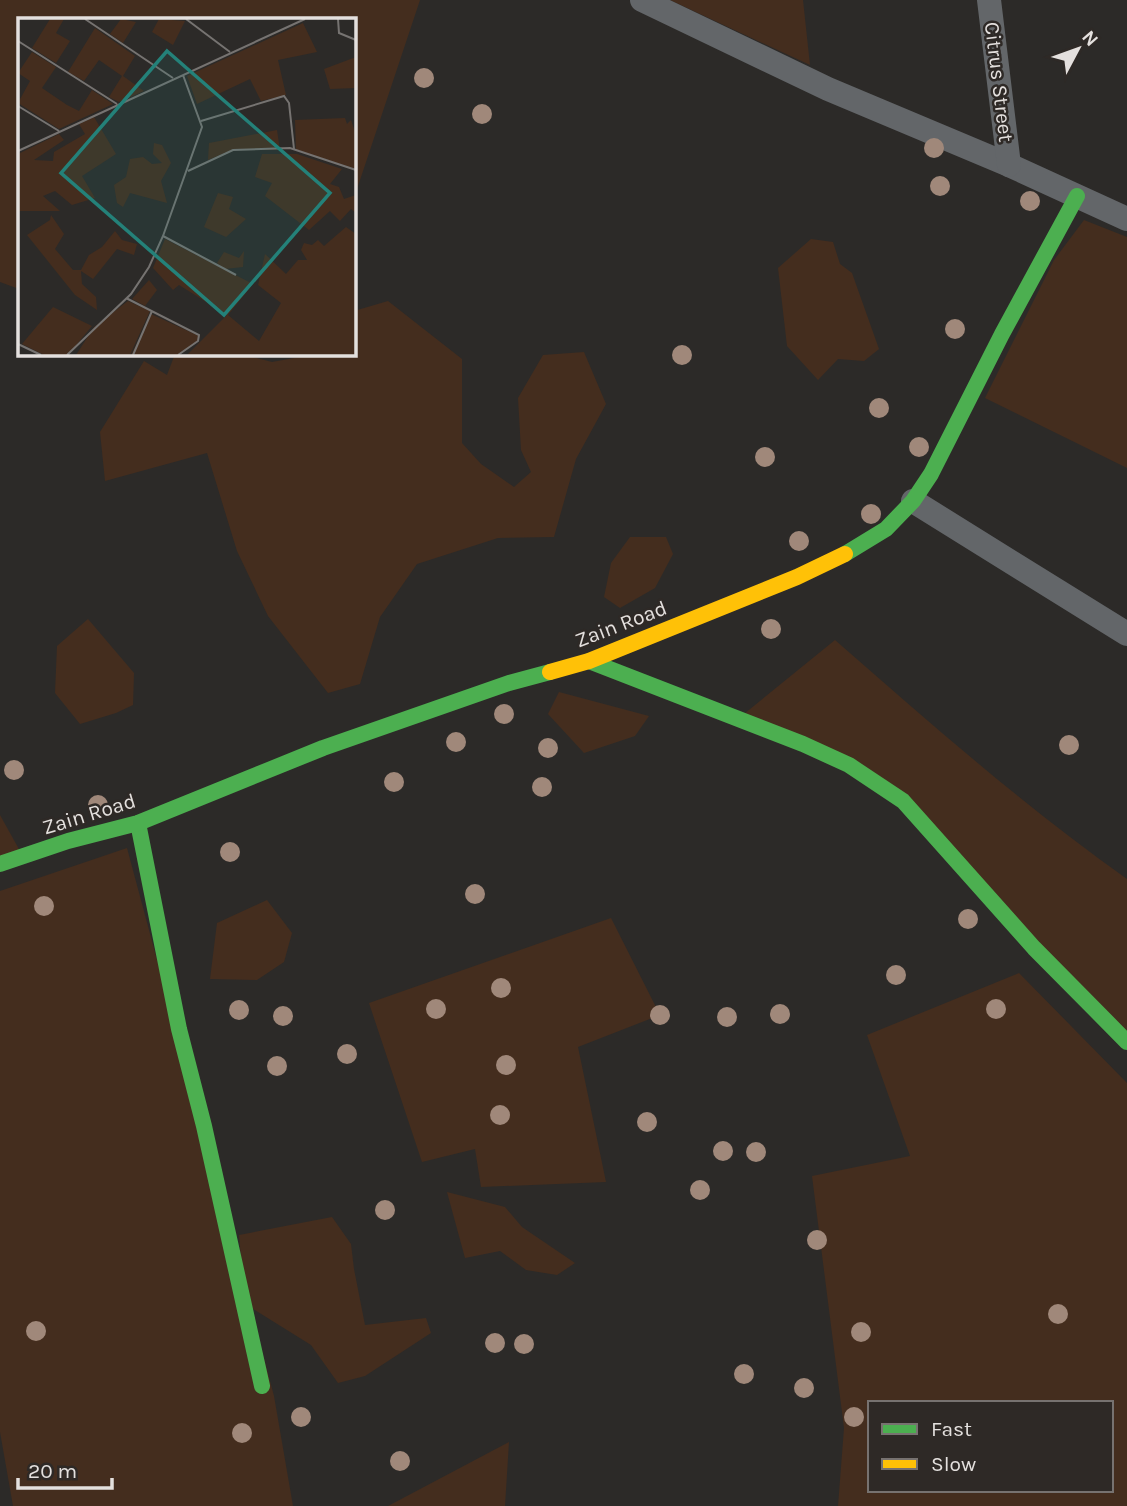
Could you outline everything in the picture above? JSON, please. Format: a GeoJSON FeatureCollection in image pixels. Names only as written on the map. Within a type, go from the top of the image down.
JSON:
{"type":"FeatureCollection","features":[{"type":"Feature","properties":{"kind":"street"},"geometry":{"type":"LineString","coordinates":[[642,0],[828,89],[1009,165],[1118,215]]}},
{"type":"Feature","properties":{"kind":"street","name":"Citrus Street"},"geometry":{"type":"LineString","coordinates":[[989,0],[1009,165]]}},
{"type":"Feature","properties":{"kind":"street","name":"Zain Road"},"geometry":{"type":"LineString","coordinates":[[0,864],[68,841],[138,823],[323,747],[509,683],[589,661],[824,565],[886,529],[913,501],[932,474],[1002,334],[1077,196]]}},
{"type":"Feature","properties":{"kind":"street"},"geometry":{"type":"LineString","coordinates":[[913,501],[1127,634]]}},
{"type":"Feature","properties":{"kind":"street"},"geometry":{"type":"LineString","coordinates":[[589,661],[803,744],[849,765],[903,801],[1034,948],[1127,1042]]}},
{"type":"Feature","properties":{"kind":"street"},"geometry":{"type":"LineString","coordinates":[[138,823],[179,1029],[204,1126],[262,1386]]}},
{"type":"Feature","properties":{"kind":"shaded area"},"geometry":{"type":"Polygon","coordinates":[[[0,0],[420,0],[355,195],[355,18],[18,18],[18,289],[0,282],[0,0]]]}},
{"type":"Feature","properties":{"kind":"shaded area"},"geometry":{"type":"Polygon","coordinates":[[[670,0],[803,0],[810,65],[670,0]]]}},
{"type":"Feature","properties":{"kind":"shaded area"},"geometry":{"type":"Polygon","coordinates":[[[1084,220],[1127,237],[1127,468],[985,398],[1054,260],[1084,220]]]}},
{"type":"Feature","properties":{"kind":"shaded area"},"geometry":{"type":"Polygon","coordinates":[[[811,239],[833,242],[840,264],[852,273],[879,349],[864,361],[838,359],[818,380],[787,346],[778,268],[811,239]]]}},
{"type":"Feature","properties":{"kind":"shaded area"},"geometry":{"type":"Polygon","coordinates":[[[388,301],[462,359],[462,443],[481,464],[514,487],[531,472],[521,450],[518,398],[543,355],[584,352],[606,404],[576,459],[554,537],[498,538],[417,564],[380,617],[360,684],[328,693],[268,616],[237,551],[207,453],[105,481],[100,432],[144,361],[167,375],[175,355],[245,355],[272,362],[310,355],[355,355],[355,311],[388,301]]]}},
{"type":"Feature","properties":{"kind":"shaded area"},"geometry":{"type":"Polygon","coordinates":[[[630,537],[666,537],[673,554],[655,588],[620,608],[604,597],[611,563],[630,537]]]}},
{"type":"Feature","properties":{"kind":"shaded area"},"geometry":{"type":"Polygon","coordinates":[[[88,619],[134,673],[133,705],[80,724],[55,693],[57,646],[88,619]]]}},
{"type":"Feature","properties":{"kind":"shaded area"},"geometry":{"type":"Polygon","coordinates":[[[835,640],[1014,793],[1127,879],[1127,1047],[904,798],[739,718],[835,640]]]}},
{"type":"Feature","properties":{"kind":"shaded area"},"geometry":{"type":"Polygon","coordinates":[[[559,692],[649,716],[635,736],[584,753],[548,714],[559,692]]]}},
{"type":"Feature","properties":{"kind":"shaded area"},"geometry":{"type":"Polygon","coordinates":[[[0,815],[25,860],[0,870],[0,815]]]}},
{"type":"Feature","properties":{"kind":"shaded area"},"geometry":{"type":"Polygon","coordinates":[[[127,848],[274,1396],[293,1506],[13,1506],[0,1432],[0,891],[127,848]]]}},
{"type":"Feature","properties":{"kind":"shaded area"},"geometry":{"type":"Polygon","coordinates":[[[267,900],[292,933],[284,962],[257,980],[210,979],[217,923],[267,900]]]}},
{"type":"Feature","properties":{"kind":"shaded area"},"geometry":{"type":"Polygon","coordinates":[[[611,918],[660,1015],[578,1047],[606,1182],[481,1187],[475,1149],[422,1162],[369,1003],[611,918]]]}},
{"type":"Feature","properties":{"kind":"shaded area"},"geometry":{"type":"Polygon","coordinates":[[[1019,973],[1127,1083],[1127,1506],[838,1506],[844,1428],[812,1176],[910,1156],[867,1035],[1019,973]]]}},
{"type":"Feature","properties":{"kind":"shaded area"},"geometry":{"type":"Polygon","coordinates":[[[447,1192],[505,1207],[522,1227],[575,1263],[557,1275],[526,1270],[500,1251],[465,1258],[447,1192]]]}},
{"type":"Feature","properties":{"kind":"shaded area"},"geometry":{"type":"Polygon","coordinates":[[[332,1217],[351,1244],[365,1325],[426,1318],[431,1333],[365,1376],[338,1383],[311,1345],[245,1304],[239,1235],[332,1217]]]}},
{"type":"Feature","properties":{"kind":"shaded area"},"geometry":{"type":"Polygon","coordinates":[[[509,1442],[505,1506],[388,1506],[509,1442]]]}},
{"type":"Feature","properties":{"kind":"traffic: fast"},"geometry":{"type":"LineString","coordinates":[[845,554],[886,529],[913,501],[931,474],[1002,334],[1077,196]]}},
{"type":"Feature","properties":{"kind":"traffic: fast"},"geometry":{"type":"LineString","coordinates":[[589,661],[803,744],[849,765],[903,801],[1034,948],[1127,1042]]}},
{"type":"Feature","properties":{"kind":"traffic: fast"},"geometry":{"type":"LineString","coordinates":[[0,864],[68,841],[138,823],[323,748],[509,683],[550,672]]}},
{"type":"Feature","properties":{"kind":"traffic: fast"},"geometry":{"type":"LineString","coordinates":[[138,823],[179,1029],[204,1126],[262,1386]]}},
{"type":"Feature","properties":{"kind":"traffic: slow"},"geometry":{"type":"LineString","coordinates":[[550,672],[589,661],[797,577],[845,554]]}}]}
